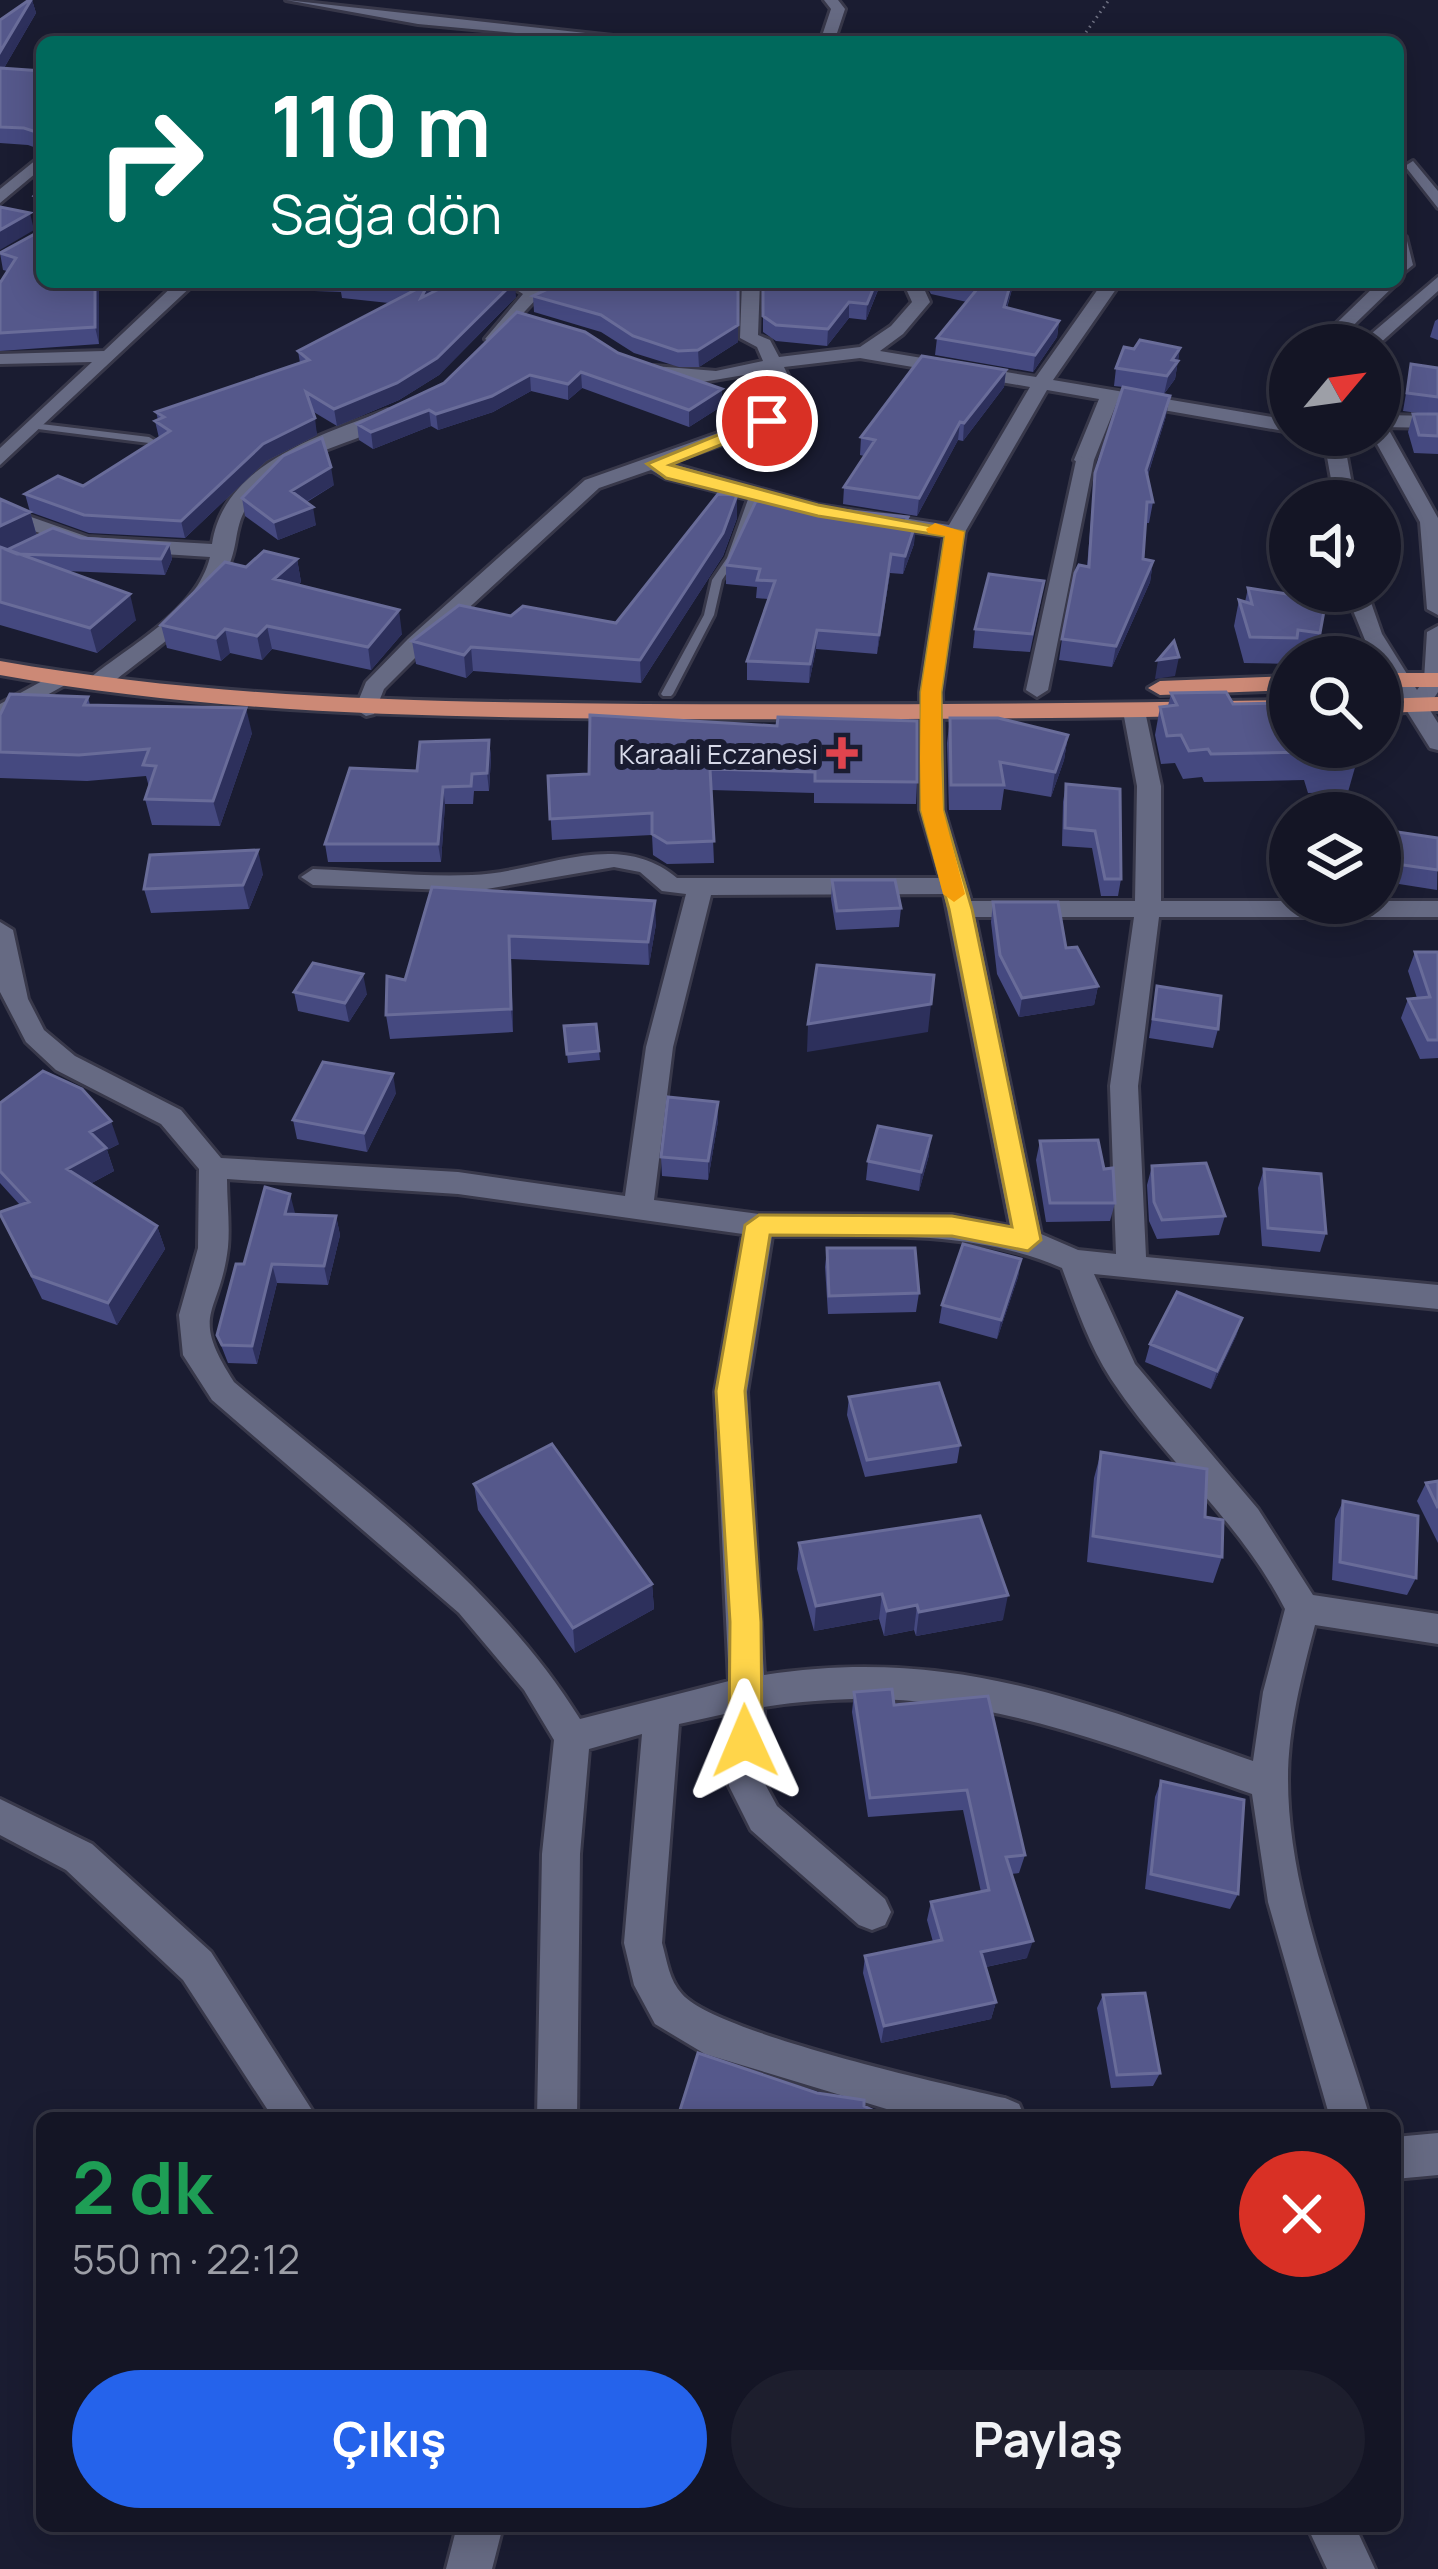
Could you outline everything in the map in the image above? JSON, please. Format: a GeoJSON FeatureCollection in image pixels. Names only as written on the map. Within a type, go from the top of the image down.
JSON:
{"type":"FeatureCollection","features":[{"type":"Feature","properties":{"kind":"highway"},"geometry":{"type":"LineString","coordinates":[[0,648],[228,700],[668,694],[1133,711],[1269,708]]}},
{"type":"Feature","properties":{"kind":"highway"},"geometry":{"type":"LineString","coordinates":[[0,668],[57,680],[107,675]]}},
{"type":"Feature","properties":{"kind":"highway"},"geometry":{"type":"LineString","coordinates":[[370,698],[932,703],[1037,690],[1269,684]]}},
{"type":"Feature","properties":{"kind":"highway"},"geometry":{"type":"LineString","coordinates":[[1401,684],[1432,692]]}},
{"type":"Feature","properties":{"kind":"highway"},"geometry":{"type":"LineString","coordinates":[[1401,700],[1432,692]]}},
{"type":"Feature","properties":{"kind":"street"},"geometry":{"type":"LineString","coordinates":[[293,0],[418,20],[595,36]]}},
{"type":"Feature","properties":{"kind":"street"},"geometry":{"type":"LineString","coordinates":[[829,36],[838,9],[831,0]]}},
{"type":"Feature","properties":{"kind":"street"},"geometry":{"type":"LineString","coordinates":[[0,198],[36,165]]}},
{"type":"Feature","properties":{"kind":"street"},"geometry":{"type":"LineString","coordinates":[[1406,165],[1438,167]]}},
{"type":"Feature","properties":{"kind":"street"},"geometry":{"type":"LineString","coordinates":[[1406,165],[1438,203]]}},
{"type":"Feature","properties":{"kind":"street"},"geometry":{"type":"LineString","coordinates":[[1392,324],[1436,286]]}},
{"type":"Feature","properties":{"kind":"street"},"geometry":{"type":"LineString","coordinates":[[0,459],[181,288]]}},
{"type":"Feature","properties":{"kind":"street"},"geometry":{"type":"LineString","coordinates":[[482,351],[525,320],[531,298],[527,288]]}},
{"type":"Feature","properties":{"kind":"street"},"geometry":{"type":"LineString","coordinates":[[370,698],[592,484],[767,421],[785,407],[787,392],[764,344],[748,338],[751,288]]}},
{"type":"Feature","properties":{"kind":"street"},"geometry":{"type":"LineString","coordinates":[[862,353],[899,331],[921,302],[915,288]]}},
{"type":"Feature","properties":{"kind":"street"},"geometry":{"type":"LineString","coordinates":[[1028,1240],[956,898],[932,810],[932,703],[955,532],[1043,381],[1108,288]]}},
{"type":"Feature","properties":{"kind":"street"},"geometry":{"type":"LineString","coordinates":[[1345,324],[1383,288]]}},
{"type":"Feature","properties":{"kind":"street"},"geometry":{"type":"LineString","coordinates":[[531,298],[554,292]]}},
{"type":"Feature","properties":{"kind":"street"},"geometry":{"type":"LineString","coordinates":[[1407,312],[1438,318]]}},
{"type":"Feature","properties":{"kind":"street"},"geometry":{"type":"LineString","coordinates":[[626,361],[676,378],[722,377],[771,363],[862,353],[1269,421]]}},
{"type":"Feature","properties":{"kind":"street"},"geometry":{"type":"LineString","coordinates":[[0,359],[107,356]]}},
{"type":"Feature","properties":{"kind":"street"},"geometry":{"type":"LineString","coordinates":[[1037,690],[1084,460],[1111,394]]}},
{"type":"Feature","properties":{"kind":"street"},"geometry":{"type":"LineString","coordinates":[[107,675],[174,624],[202,593],[218,572],[219,551],[232,512],[277,466],[418,402]]}},
{"type":"Feature","properties":{"kind":"street"},"geometry":{"type":"LineString","coordinates":[[1401,421],[1438,422]]}},
{"type":"Feature","properties":{"kind":"street"},"geometry":{"type":"LineString","coordinates":[[1394,456],[1430,523],[1438,609]]}},
{"type":"Feature","properties":{"kind":"street"},"geometry":{"type":"LineString","coordinates":[[656,464],[672,474],[818,511],[955,532]]}},
{"type":"Feature","properties":{"kind":"street"},"geometry":{"type":"LineString","coordinates":[[0,512],[48,540],[119,549],[219,551]]}},
{"type":"Feature","properties":{"kind":"street"},"geometry":{"type":"LineString","coordinates":[[1438,632],[1432,692],[1438,743]]}},
{"type":"Feature","properties":{"kind":"street"},"geometry":{"type":"LineString","coordinates":[[0,715],[57,680]]}},
{"type":"Feature","properties":{"kind":"street"},"geometry":{"type":"LineString","coordinates":[[1131,1263],[1124,1086],[1148,906],[1149,786],[1133,711]]}},
{"type":"Feature","properties":{"kind":"street"},"geometry":{"type":"LineString","coordinates":[[314,878],[475,883],[614,859],[648,866],[671,885],[701,887],[1148,906],[1438,909]]}},
{"type":"Feature","properties":{"kind":"street"},"geometry":{"type":"LineString","coordinates":[[638,1211],[649,1088],[667,991],[701,887]]}},
{"type":"Feature","properties":{"kind":"street"},"geometry":{"type":"LineString","coordinates":[[0,930],[7,998],[32,1034],[54,1056],[170,1117],[213,1168],[213,1248],[194,1316],[194,1346],[204,1369],[223,1391],[314,1464],[471,1603],[536,1679],[572,1738],[560,1854],[557,2112]]}},
{"type":"Feature","properties":{"kind":"street"},"geometry":{"type":"LineString","coordinates":[[213,1168],[458,1183],[759,1225],[952,1226],[1028,1240],[1074,1261],[1131,1263],[1438,1297]]}},
{"type":"Feature","properties":{"kind":"street"},"geometry":{"type":"LineString","coordinates":[[759,1225],[730,1391],[743,1558],[747,1786],[753,1804],[872,1912]]}},
{"type":"Feature","properties":{"kind":"street"},"geometry":{"type":"LineString","coordinates":[[1074,1261],[1105,1341],[1132,1385],[1250,1519],[1279,1558],[1302,1608],[1280,1689],[1269,1783],[1284,1880],[1348,2112]]}},
{"type":"Feature","properties":{"kind":"street"},"geometry":{"type":"LineString","coordinates":[[1302,1608],[1438,1629]]}},
{"type":"Feature","properties":{"kind":"street"},"geometry":{"type":"LineString","coordinates":[[572,1738],[744,1695],[909,1681],[972,1689],[1269,1783]]}},
{"type":"Feature","properties":{"kind":"street"},"geometry":{"type":"LineString","coordinates":[[662,1712],[643,1943],[652,1985],[669,2010],[705,2033],[979,2112]]}},
{"type":"Feature","properties":{"kind":"street"},"geometry":{"type":"LineString","coordinates":[[0,1816],[79,1858],[197,1966],[293,2112]]}},
{"type":"Feature","properties":{"kind":"street"},"geometry":{"type":"LineString","coordinates":[[1401,2157],[1438,2154]]}},
{"type":"Feature","properties":{"kind":"street"},"geometry":{"type":"LineString","coordinates":[[469,2569],[478,2532]]}},
{"type":"Feature","properties":{"kind":"street"},"geometry":{"type":"LineString","coordinates":[[1333,2532],[1352,2569]]}},
{"type":"Feature","properties":{"kind":"lane"},"geometry":{"type":"LineString","coordinates":[[33,426],[149,440]]}},
{"type":"Feature","properties":{"kind":"lane"},"geometry":{"type":"LineString","coordinates":[[668,694],[709,615],[716,580],[732,558],[755,493]]}},
{"type":"Feature","properties":{"kind":"path"},"geometry":{"type":"LineString","coordinates":[[1083,36],[1109,0]]}},
{"type":"Feature","properties":{"kind":"building"},"geometry":{"type":"Polygon","coordinates":[[[31,0],[0,52],[0,20],[31,0]]]}},
{"type":"Feature","properties":{"kind":"building"},"geometry":{"type":"Polygon","coordinates":[[[0,68],[36,71],[36,132],[0,127],[0,68]]]}},
{"type":"Feature","properties":{"kind":"building"},"geometry":{"type":"Polygon","coordinates":[[[0,207],[30,213],[0,230],[0,207]]]}},
{"type":"Feature","properties":{"kind":"building"},"geometry":{"type":"Polygon","coordinates":[[[36,233],[36,288],[95,288],[95,327],[0,333],[0,283],[16,258],[0,253],[36,233]]]}},
{"type":"Feature","properties":{"kind":"building"},"geometry":{"type":"Polygon","coordinates":[[[396,288],[426,288],[421,298],[441,288],[508,288],[437,358],[397,383],[334,409],[306,392],[315,418],[263,444],[181,521],[84,515],[25,494],[58,476],[83,486],[170,431],[155,421],[164,417],[156,412],[309,360],[298,351],[415,290],[396,288]]]}},
{"type":"Feature","properties":{"kind":"building"},"geometry":{"type":"Polygon","coordinates":[[[550,288],[738,288],[738,325],[698,350],[678,351],[633,336],[601,315],[533,296],[550,288]]]}},
{"type":"Feature","properties":{"kind":"building"},"geometry":{"type":"Polygon","coordinates":[[[763,288],[874,288],[867,304],[849,302],[828,329],[776,325],[763,316],[763,288]]]}},
{"type":"Feature","properties":{"kind":"building"},"geometry":{"type":"Polygon","coordinates":[[[978,288],[1009,288],[1004,307],[1059,321],[1035,355],[937,338],[978,288]]]}},
{"type":"Feature","properties":{"kind":"building"},"geometry":{"type":"Polygon","coordinates":[[[517,312],[585,332],[618,353],[722,389],[689,410],[581,372],[568,384],[530,375],[492,396],[436,414],[429,410],[371,432],[357,424],[444,383],[517,312]]]}},
{"type":"Feature","properties":{"kind":"building"},"geometry":{"type":"Polygon","coordinates":[[[1140,340],[1180,348],[1172,360],[1178,361],[1167,376],[1116,368],[1124,347],[1134,349],[1140,340]]]}},
{"type":"Feature","properties":{"kind":"building"},"geometry":{"type":"Polygon","coordinates":[[[922,356],[1006,370],[964,423],[960,422],[919,498],[844,487],[875,440],[861,437],[922,356]]]}},
{"type":"Feature","properties":{"kind":"building"},"geometry":{"type":"Polygon","coordinates":[[[1411,364],[1438,368],[1438,397],[1407,393],[1411,364]]]}},
{"type":"Feature","properties":{"kind":"building"},"geometry":{"type":"Polygon","coordinates":[[[1123,387],[1170,396],[1146,470],[1153,502],[1147,502],[1143,559],[1153,561],[1116,646],[1062,639],[1075,573],[1079,565],[1089,567],[1095,473],[1123,387]]]}},
{"type":"Feature","properties":{"kind":"building"},"geometry":{"type":"Polygon","coordinates":[[[1413,414],[1438,414],[1438,436],[1419,435],[1413,414]]]}},
{"type":"Feature","properties":{"kind":"building"},"geometry":{"type":"Polygon","coordinates":[[[322,438],[331,467],[291,491],[313,507],[274,522],[242,498],[283,456],[322,438]]]}},
{"type":"Feature","properties":{"kind":"building"},"geometry":{"type":"Polygon","coordinates":[[[718,494],[737,495],[723,533],[640,660],[471,647],[464,655],[412,641],[459,605],[511,616],[523,606],[616,623],[718,494]]]}},
{"type":"Feature","properties":{"kind":"building"},"geometry":{"type":"Polygon","coordinates":[[[0,499],[30,512],[0,526],[0,499]]]}},
{"type":"Feature","properties":{"kind":"building"},"geometry":{"type":"Polygon","coordinates":[[[756,501],[908,517],[904,524],[915,525],[905,556],[891,554],[879,635],[817,630],[810,664],[747,661],[775,581],[757,580],[760,569],[726,565],[756,501]]]}},
{"type":"Feature","properties":{"kind":"building"},"geometry":{"type":"Polygon","coordinates":[[[53,528],[81,538],[169,544],[161,559],[7,550],[53,528]]]}},
{"type":"Feature","properties":{"kind":"building"},"geometry":{"type":"Polygon","coordinates":[[[0,547],[130,594],[90,628],[0,602],[0,547]]]}},
{"type":"Feature","properties":{"kind":"building"},"geometry":{"type":"Polygon","coordinates":[[[264,551],[297,559],[274,579],[399,610],[368,647],[267,626],[257,636],[225,629],[216,638],[161,625],[225,562],[246,567],[264,551]]]}},
{"type":"Feature","properties":{"kind":"building"},"geometry":{"type":"Polygon","coordinates":[[[989,574],[1044,581],[1032,634],[975,629],[989,574]]]}},
{"type":"Feature","properties":{"kind":"building"},"geometry":{"type":"Polygon","coordinates":[[[1248,588],[1269,591],[1269,612],[1324,612],[1320,633],[1298,630],[1297,636],[1250,637],[1239,600],[1252,604],[1248,588]]]}},
{"type":"Feature","properties":{"kind":"building"},"geometry":{"type":"Polygon","coordinates":[[[1174,641],[1179,657],[1158,660],[1174,641]]]}},
{"type":"Feature","properties":{"kind":"building"},"geometry":{"type":"Polygon","coordinates":[[[1226,692],[1233,704],[1269,703],[1269,753],[1189,751],[1181,735],[1167,736],[1160,707],[1177,705],[1171,693],[1226,692]]]}},
{"type":"Feature","properties":{"kind":"building"},"geometry":{"type":"Polygon","coordinates":[[[10,694],[88,697],[84,705],[246,708],[213,801],[145,799],[156,766],[143,765],[149,749],[79,755],[0,752],[0,715],[10,694]]]}},
{"type":"Feature","properties":{"kind":"building"},"geometry":{"type":"Polygon","coordinates":[[[590,715],[777,726],[778,717],[917,721],[917,782],[815,781],[815,772],[710,769],[714,841],[667,843],[652,834],[652,813],[550,819],[548,776],[589,774],[590,715]]]}},
{"type":"Feature","properties":{"kind":"building"},"geometry":{"type":"Polygon","coordinates":[[[950,718],[998,718],[1068,735],[1055,772],[1000,762],[1004,785],[951,785],[950,718]]]}},
{"type":"Feature","properties":{"kind":"building"},"geometry":{"type":"Polygon","coordinates":[[[489,740],[487,773],[472,774],[471,786],[443,787],[438,844],[325,844],[350,768],[417,771],[420,742],[489,740]]]}},
{"type":"Feature","properties":{"kind":"building"},"geometry":{"type":"Polygon","coordinates":[[[1066,784],[1120,789],[1121,879],[1105,879],[1095,831],[1065,828],[1066,784]]]}},
{"type":"Feature","properties":{"kind":"building"},"geometry":{"type":"Polygon","coordinates":[[[1401,833],[1438,838],[1438,870],[1401,865],[1401,833]]]}},
{"type":"Feature","properties":{"kind":"building"},"geometry":{"type":"Polygon","coordinates":[[[258,850],[243,885],[144,889],[150,855],[258,850]]]}},
{"type":"Feature","properties":{"kind":"building"},"geometry":{"type":"Polygon","coordinates":[[[832,880],[895,880],[901,908],[837,911],[832,880]]]}},
{"type":"Feature","properties":{"kind":"building"},"geometry":{"type":"Polygon","coordinates":[[[432,887],[655,901],[648,942],[509,936],[511,1009],[386,1015],[387,976],[405,980],[432,887]]]}},
{"type":"Feature","properties":{"kind":"building"},"geometry":{"type":"Polygon","coordinates":[[[993,902],[1058,902],[1066,948],[1077,947],[1098,986],[1022,998],[1000,955],[993,902]]]}},
{"type":"Feature","properties":{"kind":"building"},"geometry":{"type":"Polygon","coordinates":[[[1415,952],[1438,952],[1438,1040],[1428,1040],[1408,999],[1430,997],[1415,952]]]}},
{"type":"Feature","properties":{"kind":"building"},"geometry":{"type":"Polygon","coordinates":[[[313,963],[363,974],[345,1003],[294,992],[313,963]]]}},
{"type":"Feature","properties":{"kind":"building"},"geometry":{"type":"Polygon","coordinates":[[[817,965],[934,975],[931,1004],[808,1024],[817,965]]]}},
{"type":"Feature","properties":{"kind":"building"},"geometry":{"type":"Polygon","coordinates":[[[1157,986],[1221,996],[1218,1029],[1153,1019],[1157,986]]]}},
{"type":"Feature","properties":{"kind":"building"},"geometry":{"type":"Polygon","coordinates":[[[596,1024],[599,1051],[567,1054],[564,1026],[596,1024]]]}},
{"type":"Feature","properties":{"kind":"building"},"geometry":{"type":"Polygon","coordinates":[[[323,1062],[393,1074],[364,1133],[293,1120],[323,1062]]]}},
{"type":"Feature","properties":{"kind":"building"},"geometry":{"type":"Polygon","coordinates":[[[43,1071],[82,1089],[111,1121],[90,1132],[106,1148],[67,1169],[157,1226],[108,1303],[32,1276],[0,1214],[29,1202],[0,1171],[0,1103],[43,1071]]]}},
{"type":"Feature","properties":{"kind":"building"},"geometry":{"type":"Polygon","coordinates":[[[668,1097],[718,1102],[708,1161],[661,1157],[668,1097]]]}},
{"type":"Feature","properties":{"kind":"building"},"geometry":{"type":"Polygon","coordinates":[[[878,1126],[931,1136],[921,1172],[868,1161],[878,1126]]]}},
{"type":"Feature","properties":{"kind":"building"},"geometry":{"type":"Polygon","coordinates":[[[1098,1140],[1104,1169],[1113,1168],[1115,1203],[1050,1203],[1040,1141],[1098,1140]]]}},
{"type":"Feature","properties":{"kind":"building"},"geometry":{"type":"Polygon","coordinates":[[[1206,1163],[1225,1216],[1162,1220],[1154,1202],[1152,1166],[1206,1163]]]}},
{"type":"Feature","properties":{"kind":"building"},"geometry":{"type":"Polygon","coordinates":[[[1264,1169],[1321,1174],[1326,1233],[1268,1228],[1264,1169]]]}},
{"type":"Feature","properties":{"kind":"building"},"geometry":{"type":"Polygon","coordinates":[[[265,1187],[290,1194],[285,1214],[336,1216],[324,1266],[272,1264],[252,1346],[222,1345],[217,1335],[236,1264],[244,1264],[265,1187]]]}},
{"type":"Feature","properties":{"kind":"building"},"geometry":{"type":"Polygon","coordinates":[[[963,1244],[1021,1259],[1001,1320],[942,1305],[963,1244]]]}},
{"type":"Feature","properties":{"kind":"building"},"geometry":{"type":"Polygon","coordinates":[[[827,1248],[915,1248],[919,1293],[829,1296],[827,1248]]]}},
{"type":"Feature","properties":{"kind":"building"},"geometry":{"type":"Polygon","coordinates":[[[1177,1292],[1242,1318],[1217,1371],[1150,1344],[1177,1292]]]}},
{"type":"Feature","properties":{"kind":"building"},"geometry":{"type":"Polygon","coordinates":[[[939,1383],[960,1445],[867,1460],[849,1397],[939,1383]]]}},
{"type":"Feature","properties":{"kind":"building"},"geometry":{"type":"Polygon","coordinates":[[[552,1444],[652,1584],[573,1628],[474,1484],[552,1444]]]}},
{"type":"Feature","properties":{"kind":"building"},"geometry":{"type":"Polygon","coordinates":[[[1101,1452],[1207,1469],[1205,1517],[1223,1520],[1222,1557],[1093,1536],[1101,1452]]]}},
{"type":"Feature","properties":{"kind":"building"},"geometry":{"type":"Polygon","coordinates":[[[1438,1481],[1438,1508],[1426,1483],[1438,1481]]]}},
{"type":"Feature","properties":{"kind":"building"},"geometry":{"type":"Polygon","coordinates":[[[1343,1501],[1418,1516],[1416,1578],[1340,1562],[1343,1501]]]}},
{"type":"Feature","properties":{"kind":"building"},"geometry":{"type":"Polygon","coordinates":[[[980,1516],[1008,1595],[919,1612],[917,1605],[887,1611],[882,1594],[816,1606],[799,1543],[980,1516]]]}},
{"type":"Feature","properties":{"kind":"building"},"geometry":{"type":"Polygon","coordinates":[[[892,1689],[894,1705],[988,1696],[1025,1855],[1006,1857],[1033,1941],[981,1952],[996,2002],[884,2026],[865,1956],[942,1940],[931,1902],[989,1890],[967,1790],[870,1798],[854,1692],[892,1689]]]}},
{"type":"Feature","properties":{"kind":"building"},"geometry":{"type":"Polygon","coordinates":[[[1161,1781],[1244,1800],[1238,1894],[1151,1874],[1161,1781]]]}},
{"type":"Feature","properties":{"kind":"building"},"geometry":{"type":"Polygon","coordinates":[[[1145,1993],[1160,2073],[1117,2075],[1103,1995],[1145,1993]]]}},
{"type":"Feature","properties":{"kind":"building"},"geometry":{"type":"Polygon","coordinates":[[[698,2053],[817,2093],[864,2100],[864,2106],[876,2112],[686,2112],[680,2110],[698,2053]]]}},
{"type":"Feature","properties":{"kind":"slow traffic"},"geometry":{"type":"LineString","coordinates":[[935,529],[955,532],[931,692],[930,758],[932,810],[954,894]]}},
{"type":"Feature","properties":{"kind":"place","name":"Karaali Eczanesi"},"geometry":{"type":"Point","coordinates":[842,753]}},
{"type":"Feature","properties":{"kind":"route"},"geometry":{"type":"LineString","coordinates":[[745,1741],[746,1622],[730,1391],[759,1225],[952,1226],[1028,1240],[961,909],[932,810],[931,692],[955,532],[818,511],[672,474],[656,464],[767,421]]}}]}
